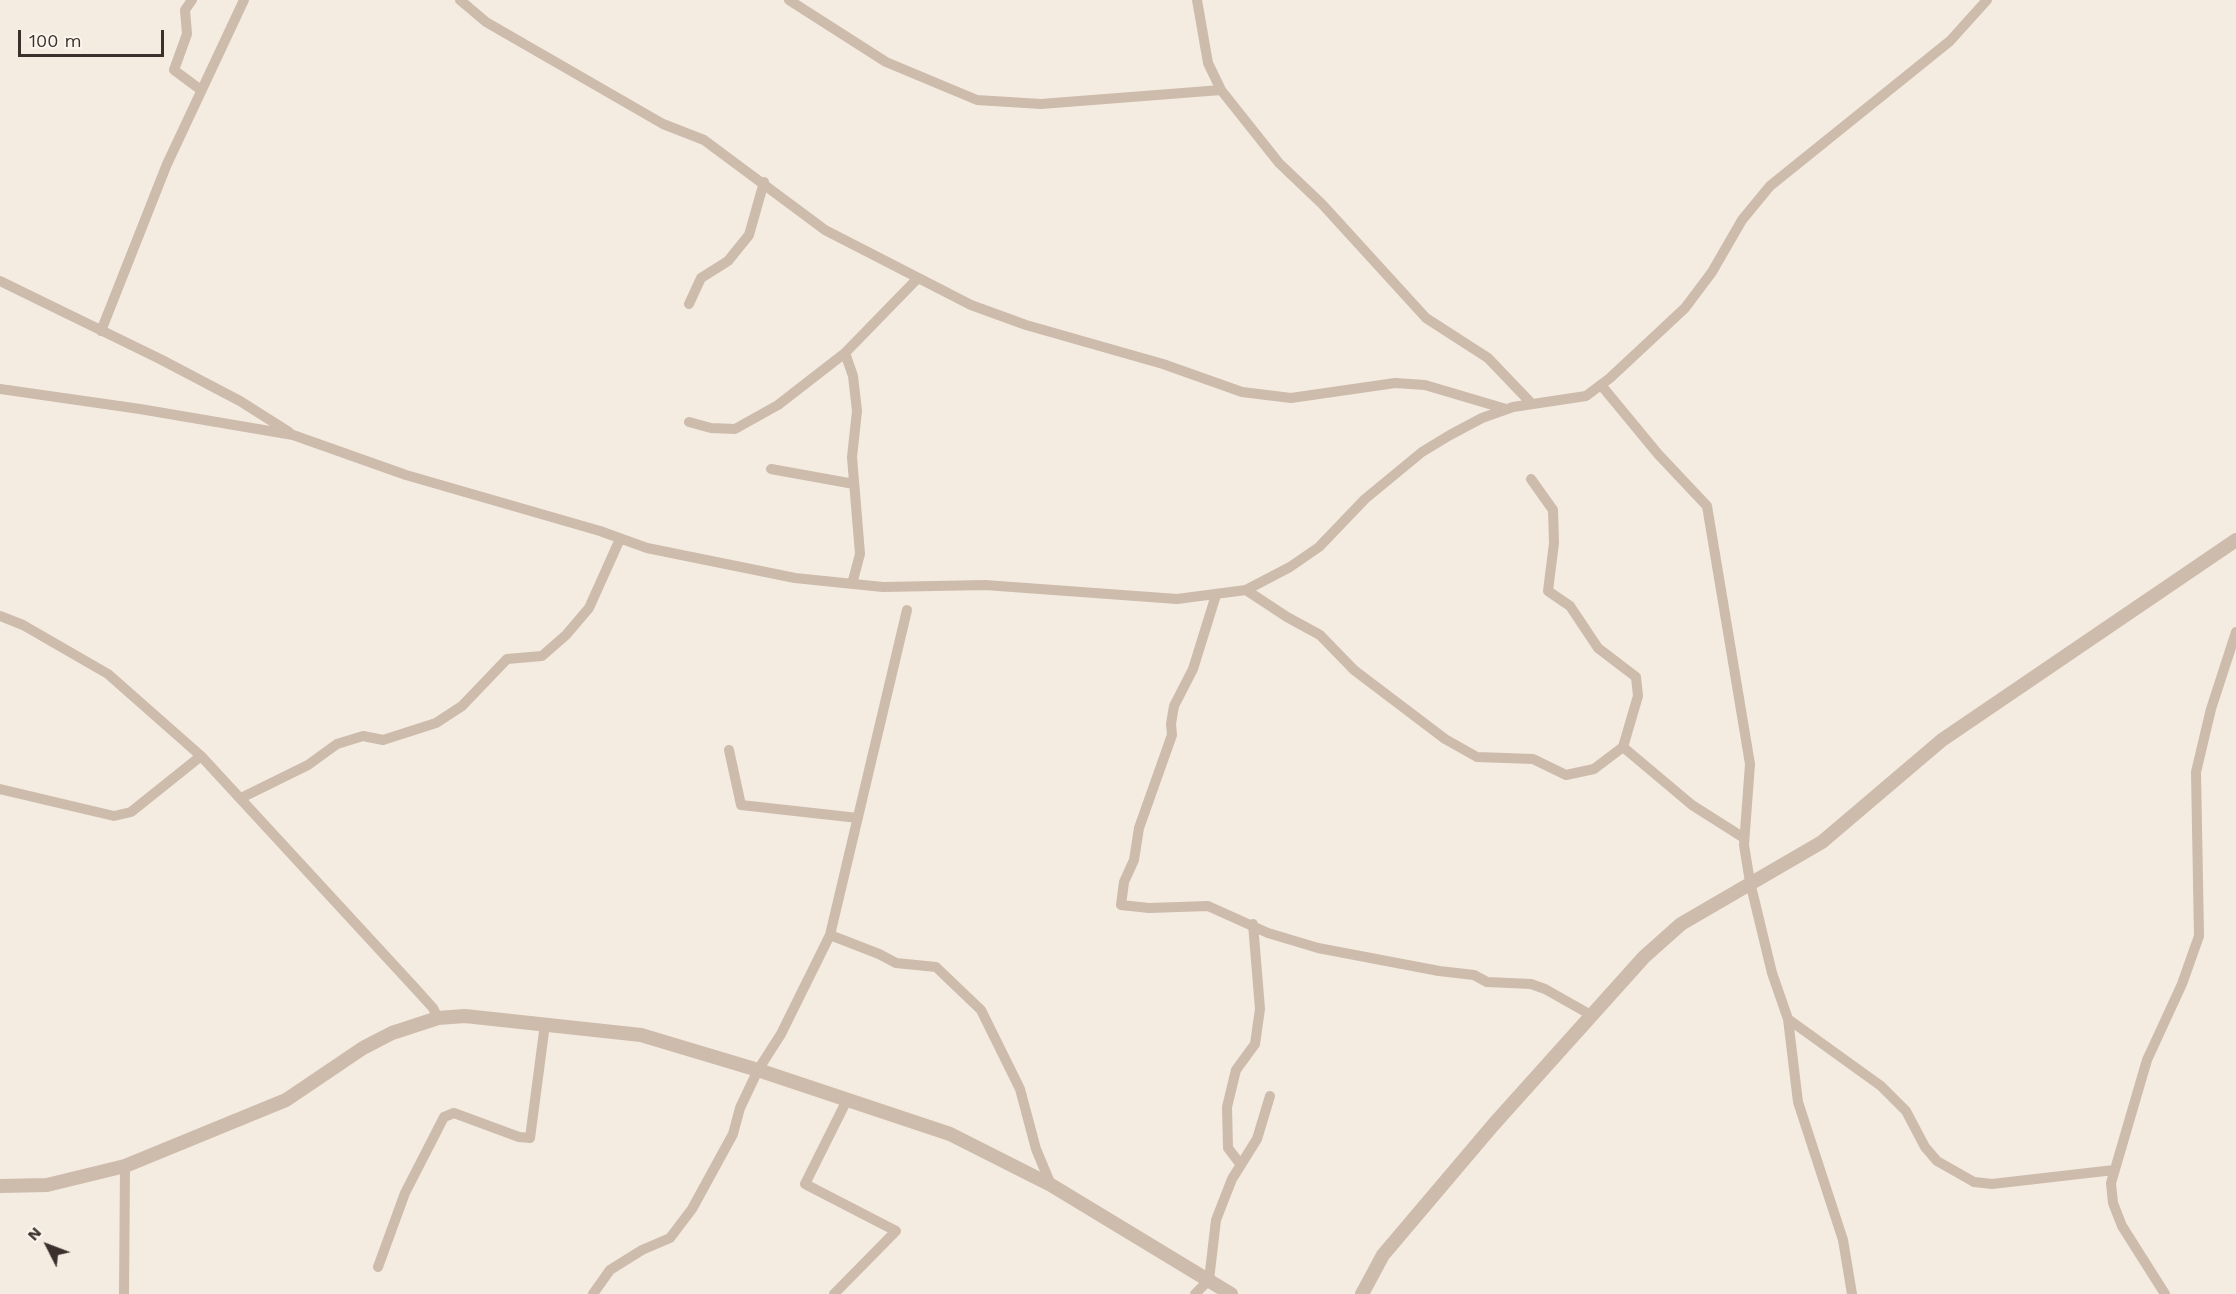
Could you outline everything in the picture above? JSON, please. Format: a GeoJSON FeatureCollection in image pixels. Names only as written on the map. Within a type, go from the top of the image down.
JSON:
{"type":"FeatureCollection","features":[{"type":"Feature","properties":{"kind":"street"},"geometry":{"type":"LineString","coordinates":[[192,0],[185,10],[187,34],[174,70],[201,90]]}},
{"type":"Feature","properties":{"kind":"street"},"geometry":{"type":"LineString","coordinates":[[101,331],[166,164],[244,0]]}},
{"type":"Feature","properties":{"kind":"street"},"geometry":{"type":"LineString","coordinates":[[460,0],[486,22],[663,124],[704,140],[825,230],[958,300],[996,314],[1163,364],[1242,392],[1291,398],[1395,383],[1425,385],[1506,409]]}},
{"type":"Feature","properties":{"kind":"street"},"geometry":{"type":"LineString","coordinates":[[789,0],[886,62],[977,100],[1041,104],[1221,90]]}},
{"type":"Feature","properties":{"kind":"street"},"geometry":{"type":"LineString","coordinates":[[1197,0],[1208,63],[1221,90],[1279,163],[1322,204],[1426,318],[1488,358],[1532,404]]}},
{"type":"Feature","properties":{"kind":"street"},"geometry":{"type":"LineString","coordinates":[[0,389],[197,418],[293,435],[406,475],[681,557],[795,578],[884,587],[985,585],[1177,599],[1246,590],[1290,567],[1319,548],[1365,499],[1422,452],[1482,418],[1506,409],[1586,396],[1601,385],[1685,308],[1712,272],[1742,220],[1770,186],[1950,41],[1987,0]]}},
{"type":"Feature","properties":{"kind":"street"},"geometry":{"type":"LineString","coordinates":[[689,304],[701,278],[728,261],[749,235],[764,183]]}},
{"type":"Feature","properties":{"kind":"street"},"geometry":{"type":"LineString","coordinates":[[689,422],[711,428],[735,429],[778,405],[845,353],[918,278]]}},
{"type":"Feature","properties":{"kind":"street"},"geometry":{"type":"LineString","coordinates":[[0,281],[240,401],[293,435]]}},
{"type":"Feature","properties":{"kind":"street"},"geometry":{"type":"LineString","coordinates":[[845,353],[853,376],[858,411],[852,457],[860,554],[852,584]]}},
{"type":"Feature","properties":{"kind":"street"},"geometry":{"type":"LineString","coordinates":[[1601,385],[1658,454],[1707,506],[1750,764],[1744,838],[1750,882],[1773,973],[1788,1019],[1798,1102],[1843,1240],[1852,1294]]}},
{"type":"Feature","properties":{"kind":"street"},"geometry":{"type":"LineString","coordinates":[[771,469],[854,484]]}},
{"type":"Feature","properties":{"kind":"street"},"geometry":{"type":"LineString","coordinates":[[1246,590],[1320,635],[1354,670],[1446,739],[1477,757],[1533,759],[1566,775],[1594,769],[1623,747],[1638,696],[1636,677],[1598,648],[1576,612],[1548,591],[1554,543],[1553,510],[1531,479]]}},
{"type":"Feature","properties":{"kind":"street"},"geometry":{"type":"LineString","coordinates":[[241,798],[308,765],[337,744],[363,736],[383,740],[436,723],[462,706],[507,659],[542,656],[566,635],[589,608],[620,539]]}},
{"type":"Feature","properties":{"kind":"street"},"geometry":{"type":"LineString","coordinates":[[1362,1294],[1383,1255],[1494,1124],[1644,957],[1681,924],[1822,842],[1942,740],[2236,540]]}},
{"type":"Feature","properties":{"kind":"street"},"geometry":{"type":"LineString","coordinates":[[1216,595],[1193,669],[1174,706],[1172,735],[1139,828],[1134,860],[1124,882],[1121,904],[1149,908],[1208,906],[1253,924],[1268,933],[1329,950],[1439,971],[1474,975],[1487,982],[1532,984],[1591,1015]]}},
{"type":"Feature","properties":{"kind":"street"},"geometry":{"type":"LineString","coordinates":[[593,1294],[610,1270],[642,1250],[670,1238],[692,1209],[733,1134],[740,1108],[759,1070],[781,1034],[830,936],[907,610]]}},
{"type":"Feature","properties":{"kind":"street"},"geometry":{"type":"LineString","coordinates":[[0,616],[24,625],[108,674],[201,756],[433,1008],[438,1018]]}},
{"type":"Feature","properties":{"kind":"street"},"geometry":{"type":"LineString","coordinates":[[2165,1294],[2122,1226],[2113,1203],[2110,1183],[2147,1060],[2182,984],[2199,936],[2196,772],[2211,710],[2236,632]]}},
{"type":"Feature","properties":{"kind":"street"},"geometry":{"type":"LineString","coordinates":[[1623,747],[1692,806],[1744,838]]}},
{"type":"Feature","properties":{"kind":"street"},"geometry":{"type":"LineString","coordinates":[[729,750],[741,805],[858,818]]}},
{"type":"Feature","properties":{"kind":"street"},"geometry":{"type":"LineString","coordinates":[[0,789],[114,816],[131,812],[201,756]]}},
{"type":"Feature","properties":{"kind":"street"},"geometry":{"type":"LineString","coordinates":[[1241,1165],[1228,1148],[1227,1107],[1236,1070],[1256,1044],[1260,1009],[1253,924]]}},
{"type":"Feature","properties":{"kind":"street"},"geometry":{"type":"LineString","coordinates":[[830,936],[879,954],[896,963],[936,968],[981,1010],[1020,1089],[1036,1149],[1051,1185]]}},
{"type":"Feature","properties":{"kind":"street"},"geometry":{"type":"LineString","coordinates":[[0,1186],[47,1185],[125,1166],[286,1100],[363,1048],[392,1034],[438,1018],[465,1016],[641,1035],[759,1070],[951,1134],[1051,1185],[1231,1294]]}},
{"type":"Feature","properties":{"kind":"street"},"geometry":{"type":"LineString","coordinates":[[1788,1019],[1881,1086],[1906,1111],[1925,1147],[1937,1161],[1974,1182],[1992,1184],[2114,1170]]}},
{"type":"Feature","properties":{"kind":"street"},"geometry":{"type":"LineString","coordinates":[[378,1267],[405,1193],[444,1118],[454,1113],[519,1137],[530,1138],[545,1024]]}},
{"type":"Feature","properties":{"kind":"street"},"geometry":{"type":"LineString","coordinates":[[1195,1294],[1209,1280],[1216,1220],[1241,1165],[1257,1139],[1270,1096]]}},
{"type":"Feature","properties":{"kind":"street"},"geometry":{"type":"LineString","coordinates":[[834,1294],[896,1232],[805,1184],[847,1100]]}},
{"type":"Feature","properties":{"kind":"street"},"geometry":{"type":"LineString","coordinates":[[124,1294],[125,1166]]}}]}
